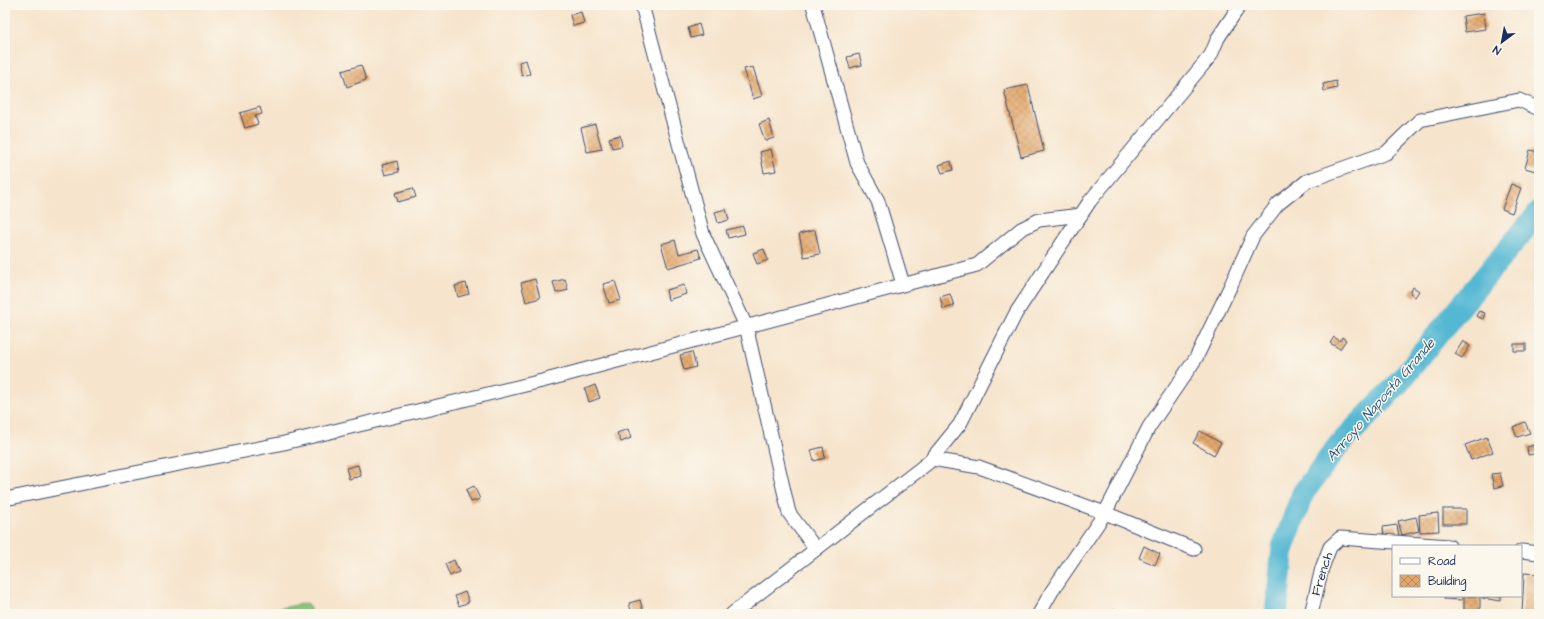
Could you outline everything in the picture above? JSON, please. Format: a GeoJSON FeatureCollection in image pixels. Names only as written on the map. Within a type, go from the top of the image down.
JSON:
{"type":"FeatureCollection","features":[{"type":"Feature","properties":{"kind":"street"},"geometry":{"type":"LineString","coordinates":[[642,5],[703,234],[746,326],[789,513],[816,549]]}},
{"type":"Feature","properties":{"kind":"street"},"geometry":{"type":"LineString","coordinates":[[813,5],[857,163],[878,201],[903,284]]}},
{"type":"Feature","properties":{"kind":"street"},"geometry":{"type":"LineString","coordinates":[[732,614],[932,459],[960,424],[1016,313],[1090,201],[1211,55],[1218,38],[1240,5]]}},
{"type":"Feature","properties":{"kind":"street"},"geometry":{"type":"LineString","coordinates":[[1039,614],[1052,591],[1105,513],[1149,427],[1196,358],[1253,236],[1278,204],[1307,181],[1386,153],[1420,120],[1519,100],[1539,109]]}},
{"type":"Feature","properties":{"kind":"street"},"geometry":{"type":"LineString","coordinates":[[5,498],[284,443],[542,381],[977,265],[1021,229],[1039,220],[1081,215]]}},
{"type":"Feature","properties":{"kind":"street"},"geometry":{"type":"LineString","coordinates":[[932,459],[979,467],[1105,513],[1194,549]]}},
{"type":"Feature","properties":{"kind":"street","name":"French"},"geometry":{"type":"LineString","coordinates":[[1311,614],[1324,561],[1330,547],[1340,538],[1435,545]]}},
{"type":"Feature","properties":{"kind":"street"},"geometry":{"type":"LineString","coordinates":[[1522,551],[1539,552]]}},
{"type":"Feature","properties":{"kind":"green space"},"geometry":{"type":"Polygon","coordinates":[[[307,603],[312,614],[252,614],[307,603]]]}},
{"type":"Feature","properties":{"kind":"building"},"geometry":{"type":"Polygon","coordinates":[[[581,12],[584,23],[573,26],[570,15],[581,12]]]}},
{"type":"Feature","properties":{"kind":"building"},"geometry":{"type":"Polygon","coordinates":[[[1484,13],[1486,29],[1465,32],[1463,16],[1484,13]]]}},
{"type":"Feature","properties":{"kind":"building"},"geometry":{"type":"Polygon","coordinates":[[[699,24],[702,35],[691,38],[688,28],[699,24]]]}},
{"type":"Feature","properties":{"kind":"building"},"geometry":{"type":"Polygon","coordinates":[[[859,54],[862,65],[850,68],[847,57],[859,54]]]}},
{"type":"Feature","properties":{"kind":"building"},"geometry":{"type":"Polygon","coordinates":[[[526,60],[530,74],[522,76],[519,62],[526,60]]]}},
{"type":"Feature","properties":{"kind":"building"},"geometry":{"type":"Polygon","coordinates":[[[361,65],[366,80],[347,87],[342,71],[361,65]]]}},
{"type":"Feature","properties":{"kind":"building"},"geometry":{"type":"Polygon","coordinates":[[[753,67],[762,96],[753,99],[744,69],[753,67]]]}},
{"type":"Feature","properties":{"kind":"building"},"geometry":{"type":"Polygon","coordinates":[[[1336,81],[1337,88],[1324,91],[1323,84],[1336,81]]]}},
{"type":"Feature","properties":{"kind":"building"},"geometry":{"type":"Polygon","coordinates":[[[1028,85],[1044,151],[1021,157],[1004,90],[1028,85]]]}},
{"type":"Feature","properties":{"kind":"building"},"geometry":{"type":"Polygon","coordinates":[[[260,107],[262,114],[255,116],[258,124],[245,128],[240,113],[260,107]]]}},
{"type":"Feature","properties":{"kind":"building"},"geometry":{"type":"Polygon","coordinates":[[[769,120],[774,138],[765,141],[759,124],[769,120]]]}},
{"type":"Feature","properties":{"kind":"building"},"geometry":{"type":"Polygon","coordinates":[[[595,124],[602,149],[587,152],[581,128],[595,124]]]}},
{"type":"Feature","properties":{"kind":"building"},"geometry":{"type":"Polygon","coordinates":[[[620,135],[622,146],[612,148],[609,138],[620,135]]]}},
{"type":"Feature","properties":{"kind":"building"},"geometry":{"type":"Polygon","coordinates":[[[771,149],[776,171],[764,173],[760,152],[771,149]]]}},
{"type":"Feature","properties":{"kind":"building"},"geometry":{"type":"Polygon","coordinates":[[[1530,150],[1539,152],[1539,172],[1525,168],[1530,150]]]}},
{"type":"Feature","properties":{"kind":"building"},"geometry":{"type":"Polygon","coordinates":[[[397,161],[399,172],[385,175],[382,165],[397,161]]]}},
{"type":"Feature","properties":{"kind":"building"},"geometry":{"type":"Polygon","coordinates":[[[951,161],[953,170],[942,173],[939,165],[951,161]]]}},
{"type":"Feature","properties":{"kind":"building"},"geometry":{"type":"Polygon","coordinates":[[[1511,184],[1521,188],[1512,213],[1502,209],[1511,184]]]}},
{"type":"Feature","properties":{"kind":"building"},"geometry":{"type":"Polygon","coordinates":[[[413,188],[416,197],[398,202],[395,193],[413,188]]]}},
{"type":"Feature","properties":{"kind":"building"},"geometry":{"type":"Polygon","coordinates":[[[726,209],[729,220],[718,223],[715,212],[726,209]]]}},
{"type":"Feature","properties":{"kind":"building"},"geometry":{"type":"Polygon","coordinates":[[[743,226],[745,234],[728,238],[726,230],[743,226]]]}},
{"type":"Feature","properties":{"kind":"building"},"geometry":{"type":"Polygon","coordinates":[[[815,230],[820,254],[804,257],[799,234],[815,230]]]}},
{"type":"Feature","properties":{"kind":"building"},"geometry":{"type":"Polygon","coordinates":[[[675,240],[679,254],[698,249],[701,258],[668,268],[661,244],[675,240]]]}},
{"type":"Feature","properties":{"kind":"building"},"geometry":{"type":"Polygon","coordinates":[[[764,249],[768,260],[757,264],[753,253],[764,249]]]}},
{"type":"Feature","properties":{"kind":"building"},"geometry":{"type":"Polygon","coordinates":[[[535,279],[540,298],[526,302],[521,283],[535,279]]]}},
{"type":"Feature","properties":{"kind":"building"},"geometry":{"type":"Polygon","coordinates":[[[565,279],[568,290],[556,293],[553,282],[565,279]]]}},
{"type":"Feature","properties":{"kind":"building"},"geometry":{"type":"Polygon","coordinates":[[[615,281],[621,300],[609,303],[603,284],[615,281]]]}},
{"type":"Feature","properties":{"kind":"building"},"geometry":{"type":"Polygon","coordinates":[[[466,283],[469,294],[458,297],[455,286],[466,283]]]}},
{"type":"Feature","properties":{"kind":"building"},"geometry":{"type":"Polygon","coordinates":[[[684,285],[686,294],[668,300],[666,290],[684,285]]]}},
{"type":"Feature","properties":{"kind":"building"},"geometry":{"type":"Polygon","coordinates":[[[1413,287],[1419,291],[1415,297],[1410,293],[1413,287]]]}},
{"type":"Feature","properties":{"kind":"building"},"geometry":{"type":"Polygon","coordinates":[[[950,294],[954,306],[943,309],[940,297],[950,294]]]}},
{"type":"Feature","properties":{"kind":"building"},"geometry":{"type":"Polygon","coordinates":[[[1479,311],[1485,313],[1483,319],[1476,316],[1479,311]]]}},
{"type":"Feature","properties":{"kind":"building"},"geometry":{"type":"Polygon","coordinates":[[[1334,337],[1340,341],[1342,337],[1346,340],[1340,349],[1330,343],[1334,337]]]}},
{"type":"Feature","properties":{"kind":"building"},"geometry":{"type":"Polygon","coordinates":[[[1463,341],[1470,346],[1462,358],[1455,354],[1463,341]]]}},
{"type":"Feature","properties":{"kind":"building"},"geometry":{"type":"Polygon","coordinates":[[[1514,344],[1526,344],[1526,351],[1514,351],[1514,344]]]}},
{"type":"Feature","properties":{"kind":"building"},"geometry":{"type":"Polygon","coordinates":[[[692,352],[696,367],[684,370],[680,355],[692,352]]]}},
{"type":"Feature","properties":{"kind":"building"},"geometry":{"type":"Polygon","coordinates":[[[595,385],[600,398],[589,402],[585,389],[595,385]]]}},
{"type":"Feature","properties":{"kind":"building"},"geometry":{"type":"Polygon","coordinates":[[[1525,422],[1530,433],[1517,437],[1513,427],[1525,422]]]}},
{"type":"Feature","properties":{"kind":"building"},"geometry":{"type":"Polygon","coordinates":[[[628,429],[631,438],[621,442],[617,433],[628,429]]]}},
{"type":"Feature","properties":{"kind":"building"},"geometry":{"type":"Polygon","coordinates":[[[1200,431],[1221,443],[1214,455],[1193,443],[1200,431]]]}},
{"type":"Feature","properties":{"kind":"building"},"geometry":{"type":"Polygon","coordinates":[[[1487,437],[1493,452],[1471,460],[1465,445],[1487,437]]]}},
{"type":"Feature","properties":{"kind":"building"},"geometry":{"type":"Polygon","coordinates":[[[1539,444],[1539,453],[1528,455],[1527,447],[1539,444]]]}},
{"type":"Feature","properties":{"kind":"building"},"geometry":{"type":"Polygon","coordinates":[[[823,447],[825,458],[814,461],[811,450],[823,447]]]}},
{"type":"Feature","properties":{"kind":"building"},"geometry":{"type":"Polygon","coordinates":[[[358,465],[361,476],[349,479],[346,468],[358,465]]]}},
{"type":"Feature","properties":{"kind":"building"},"geometry":{"type":"Polygon","coordinates":[[[1500,473],[1503,486],[1494,488],[1491,474],[1500,473]]]}},
{"type":"Feature","properties":{"kind":"building"},"geometry":{"type":"Polygon","coordinates":[[[474,486],[480,499],[471,502],[466,490],[474,486]]]}},
{"type":"Feature","properties":{"kind":"building"},"geometry":{"type":"Polygon","coordinates":[[[1443,509],[1466,509],[1466,524],[1443,524],[1443,509]]]}},
{"type":"Feature","properties":{"kind":"building"},"geometry":{"type":"Polygon","coordinates":[[[1438,513],[1439,531],[1420,532],[1419,515],[1438,513]]]}},
{"type":"Feature","properties":{"kind":"building"},"geometry":{"type":"Polygon","coordinates":[[[1416,517],[1419,531],[1402,535],[1398,521],[1416,517]]]}},
{"type":"Feature","properties":{"kind":"building"},"geometry":{"type":"Polygon","coordinates":[[[1397,525],[1399,536],[1384,538],[1383,527],[1397,525]]]}},
{"type":"Feature","properties":{"kind":"building"},"geometry":{"type":"Polygon","coordinates":[[[1144,546],[1160,554],[1155,565],[1139,558],[1144,546]]]}},
{"type":"Feature","properties":{"kind":"building"},"geometry":{"type":"Polygon","coordinates":[[[454,560],[459,572],[450,576],[445,564],[454,560]]]}},
{"type":"Feature","properties":{"kind":"building"},"geometry":{"type":"Polygon","coordinates":[[[1524,573],[1539,574],[1539,614],[1522,614],[1524,573]]]}},
{"type":"Feature","properties":{"kind":"building"},"geometry":{"type":"Polygon","coordinates":[[[465,592],[469,602],[459,606],[455,596],[465,592]]]}},
{"type":"Feature","properties":{"kind":"building"},"geometry":{"type":"Polygon","coordinates":[[[1444,597],[1462,597],[1462,600],[1444,599],[1444,597]]]}},
{"type":"Feature","properties":{"kind":"building"},"geometry":{"type":"Polygon","coordinates":[[[1464,597],[1480,597],[1480,614],[1464,614],[1464,597]]]}},
{"type":"Feature","properties":{"kind":"building"},"geometry":{"type":"Polygon","coordinates":[[[1501,597],[1501,601],[1482,598],[1501,597]]]}},
{"type":"Feature","properties":{"kind":"building"},"geometry":{"type":"Polygon","coordinates":[[[640,600],[643,611],[632,614],[629,603],[640,600]]]}},
{"type":"Feature","properties":{"kind":"building"},"geometry":{"type":"Polygon","coordinates":[[[1115,609],[1120,614],[1111,614],[1115,609]]]}},
{"type":"Feature","properties":{"kind":"waterway","name":"Arroyo Napostá Grande"},"geometry":{"type":"LineString","coordinates":[[1276,614],[1283,547],[1303,493],[1338,446],[1397,385],[1539,212]]}}]}
